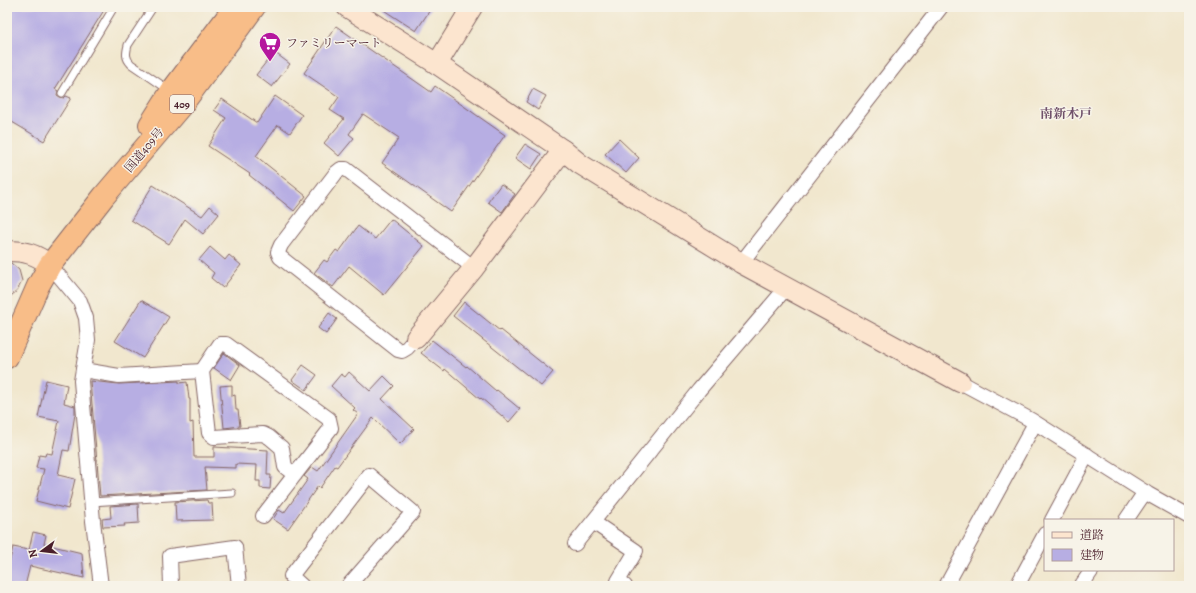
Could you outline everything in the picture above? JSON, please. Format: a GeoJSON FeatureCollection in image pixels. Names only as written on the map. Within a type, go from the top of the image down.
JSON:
{"type":"FeatureCollection","features":[{"type":"Feature","properties":{"kind":"highway","name":"国道409号"},"geometry":{"type":"LineString","coordinates":[[104,196],[171,92],[236,7]]}},
{"type":"Feature","properties":{"kind":"highway","name":"国道409号"},"geometry":{"type":"LineString","coordinates":[[7,357],[38,286],[50,265],[104,196],[184,102],[254,7]]}},
{"type":"Feature","properties":{"kind":"street"},"geometry":{"type":"LineString","coordinates":[[347,7],[437,64],[563,150],[580,164],[741,263],[1036,423],[1144,492],[1189,517]]}},
{"type":"Feature","properties":{"kind":"street"},"geometry":{"type":"LineString","coordinates":[[437,64],[472,7]]}},
{"type":"Feature","properties":{"kind":"street"},"geometry":{"type":"LineString","coordinates":[[741,263],[941,7]]}},
{"type":"Feature","properties":{"kind":"street"},"geometry":{"type":"LineString","coordinates":[[474,268],[346,168],[341,169],[336,173],[281,244],[278,252],[280,257],[398,350],[402,351],[407,348],[416,338],[474,268],[563,150]]}},
{"type":"Feature","properties":{"kind":"street"},"geometry":{"type":"LineString","coordinates":[[7,251],[16,251],[38,256],[50,265],[80,301],[86,318],[88,340],[81,381],[101,586]]}},
{"type":"Feature","properties":{"kind":"street"},"geometry":{"type":"LineString","coordinates":[[575,544],[695,396],[786,288]]}},
{"type":"Feature","properties":{"kind":"street"},"geometry":{"type":"LineString","coordinates":[[263,516],[295,475],[331,428],[329,419],[226,344],[220,344],[202,371],[209,433],[214,437],[263,434],[282,448],[285,467],[295,475]]}},
{"type":"Feature","properties":{"kind":"street"},"geometry":{"type":"LineString","coordinates":[[83,370],[119,376],[202,371]]}},
{"type":"Feature","properties":{"kind":"street"},"geometry":{"type":"LineString","coordinates":[[946,586],[1036,423]]}},
{"type":"Feature","properties":{"kind":"street"},"geometry":{"type":"LineString","coordinates":[[1053,519],[1087,455]]}},
{"type":"Feature","properties":{"kind":"street"},"geometry":{"type":"LineString","coordinates":[[302,586],[291,576],[369,475],[413,512],[348,586]]}},
{"type":"Feature","properties":{"kind":"street"},"geometry":{"type":"LineString","coordinates":[[1127,519],[1144,492]]}},
{"type":"Feature","properties":{"kind":"street"},"geometry":{"type":"LineString","coordinates":[[593,522],[636,551],[618,581],[625,586]]}},
{"type":"Feature","properties":{"kind":"street"},"geometry":{"type":"LineString","coordinates":[[1017,586],[1044,536]]}},
{"type":"Feature","properties":{"kind":"street"},"geometry":{"type":"LineString","coordinates":[[171,586],[170,556],[235,547],[239,586]]}},
{"type":"Feature","properties":{"kind":"street"},"geometry":{"type":"LineString","coordinates":[[1081,586],[1091,571]]}},
{"type":"Feature","properties":{"kind":"lane"},"geometry":{"type":"LineString","coordinates":[[62,93],[114,7]]}},
{"type":"Feature","properties":{"kind":"lane"},"geometry":{"type":"LineString","coordinates":[[153,7],[128,45],[126,52],[127,60],[171,92]]}},
{"type":"Feature","properties":{"kind":"lane"},"geometry":{"type":"LineString","coordinates":[[92,502],[232,493]]}},
{"type":"Feature","properties":{"kind":"building"},"geometry":{"type":"Polygon","coordinates":[[[7,7],[106,7],[55,89],[58,91],[57,95],[60,97],[64,98],[66,96],[71,98],[44,141],[7,119],[7,7]]]}},
{"type":"Feature","properties":{"kind":"building"},"geometry":{"type":"Polygon","coordinates":[[[379,7],[432,7],[416,31],[379,7]]]}},
{"type":"Feature","properties":{"kind":"building"},"geometry":{"type":"Polygon","coordinates":[[[336,26],[431,92],[435,86],[505,135],[451,212],[382,163],[399,138],[363,114],[349,134],[354,138],[339,156],[324,143],[344,119],[330,110],[339,97],[304,73],[336,26]]]}},
{"type":"Feature","properties":{"kind":"building"},"geometry":{"type":"Polygon","coordinates":[[[274,52],[290,64],[272,87],[256,75],[274,52]]]}},
{"type":"Feature","properties":{"kind":"building"},"geometry":{"type":"Polygon","coordinates":[[[533,89],[546,96],[538,110],[526,102],[533,89]]]}},
{"type":"Feature","properties":{"kind":"building"},"geometry":{"type":"Polygon","coordinates":[[[275,96],[302,115],[290,133],[278,125],[256,156],[306,196],[294,211],[249,175],[250,174],[208,146],[226,118],[214,110],[222,99],[257,123],[275,96]]]}},
{"type":"Feature","properties":{"kind":"building"},"geometry":{"type":"Polygon","coordinates":[[[619,139],[639,158],[626,173],[605,154],[619,139]]]}},
{"type":"Feature","properties":{"kind":"building"},"geometry":{"type":"Polygon","coordinates":[[[525,144],[541,154],[531,169],[515,158],[525,144]]]}},
{"type":"Feature","properties":{"kind":"building"},"geometry":{"type":"Polygon","coordinates":[[[501,184],[515,194],[502,212],[488,202],[501,184]]]}},
{"type":"Feature","properties":{"kind":"building"},"geometry":{"type":"Polygon","coordinates":[[[153,185],[202,216],[210,206],[219,214],[203,234],[185,219],[169,244],[131,220],[153,185]]]}},
{"type":"Feature","properties":{"kind":"building"},"geometry":{"type":"Polygon","coordinates":[[[391,219],[424,246],[384,295],[349,266],[333,287],[314,273],[324,260],[327,262],[336,250],[339,252],[358,226],[375,239],[391,219]]]}},
{"type":"Feature","properties":{"kind":"building"},"geometry":{"type":"Polygon","coordinates":[[[210,247],[225,260],[229,255],[241,265],[223,288],[211,278],[214,273],[199,260],[210,247]]]}},
{"type":"Feature","properties":{"kind":"building"},"geometry":{"type":"Polygon","coordinates":[[[7,262],[11,263],[19,270],[22,281],[17,291],[7,299],[7,262]]]}},
{"type":"Feature","properties":{"kind":"building"},"geometry":{"type":"Polygon","coordinates":[[[141,300],[169,317],[143,358],[115,341],[141,300]]]}},
{"type":"Feature","properties":{"kind":"building"},"geometry":{"type":"Polygon","coordinates":[[[464,302],[553,372],[541,386],[453,316],[464,302]]]}},
{"type":"Feature","properties":{"kind":"building"},"geometry":{"type":"Polygon","coordinates":[[[329,313],[337,319],[326,334],[318,328],[329,313]]]}},
{"type":"Feature","properties":{"kind":"building"},"geometry":{"type":"Polygon","coordinates":[[[432,340],[520,409],[509,422],[445,369],[444,371],[421,353],[432,340]]]}},
{"type":"Feature","properties":{"kind":"building"},"geometry":{"type":"Polygon","coordinates":[[[224,353],[240,365],[231,380],[214,368],[224,353]]]}},
{"type":"Feature","properties":{"kind":"building"},"geometry":{"type":"Polygon","coordinates":[[[303,365],[317,375],[306,390],[292,380],[303,365]]]}},
{"type":"Feature","properties":{"kind":"building"},"geometry":{"type":"Polygon","coordinates":[[[349,372],[370,391],[384,376],[394,386],[382,399],[414,429],[400,444],[373,418],[337,467],[335,466],[320,488],[318,486],[288,529],[273,519],[279,510],[284,513],[308,479],[304,476],[312,467],[318,471],[358,414],[353,410],[355,408],[331,386],[341,374],[345,377],[349,372]]]}},
{"type":"Feature","properties":{"kind":"building"},"geometry":{"type":"Polygon","coordinates":[[[46,380],[67,385],[64,403],[75,406],[69,451],[63,450],[58,475],[75,479],[68,509],[36,501],[44,469],[36,468],[39,455],[45,456],[46,453],[52,454],[59,421],[38,417],[46,380]]]}},
{"type":"Feature","properties":{"kind":"building"},"geometry":{"type":"Polygon","coordinates":[[[90,381],[119,384],[179,381],[179,383],[187,382],[190,399],[190,423],[193,422],[194,457],[214,457],[214,447],[268,450],[267,475],[271,475],[270,489],[260,488],[260,481],[256,481],[257,465],[236,464],[236,468],[205,467],[207,490],[100,496],[90,381]]]}},
{"type":"Feature","properties":{"kind":"building"},"geometry":{"type":"Polygon","coordinates":[[[232,385],[232,396],[235,395],[236,410],[238,410],[240,426],[224,428],[220,386],[232,385]]]}},
{"type":"Feature","properties":{"kind":"building"},"geometry":{"type":"Polygon","coordinates":[[[207,500],[208,503],[212,503],[213,520],[176,521],[175,502],[207,500]]]}},
{"type":"Feature","properties":{"kind":"building"},"geometry":{"type":"Polygon","coordinates":[[[138,504],[139,523],[124,524],[125,526],[103,527],[102,519],[111,518],[110,506],[138,504]]]}},
{"type":"Feature","properties":{"kind":"building"},"geometry":{"type":"Polygon","coordinates":[[[33,532],[46,535],[44,544],[82,553],[84,578],[30,566],[25,586],[7,586],[7,568],[13,547],[29,550],[33,532]]]}},
{"type":"Feature","properties":{"kind":"place","name":"ファミリーマート"},"geometry":{"type":"Point","coordinates":[270,62]}},
{"type":"Feature","properties":{"kind":"district","name":"南新木戸"},"geometry":{"type":"Point","coordinates":[1066,113]}}]}
